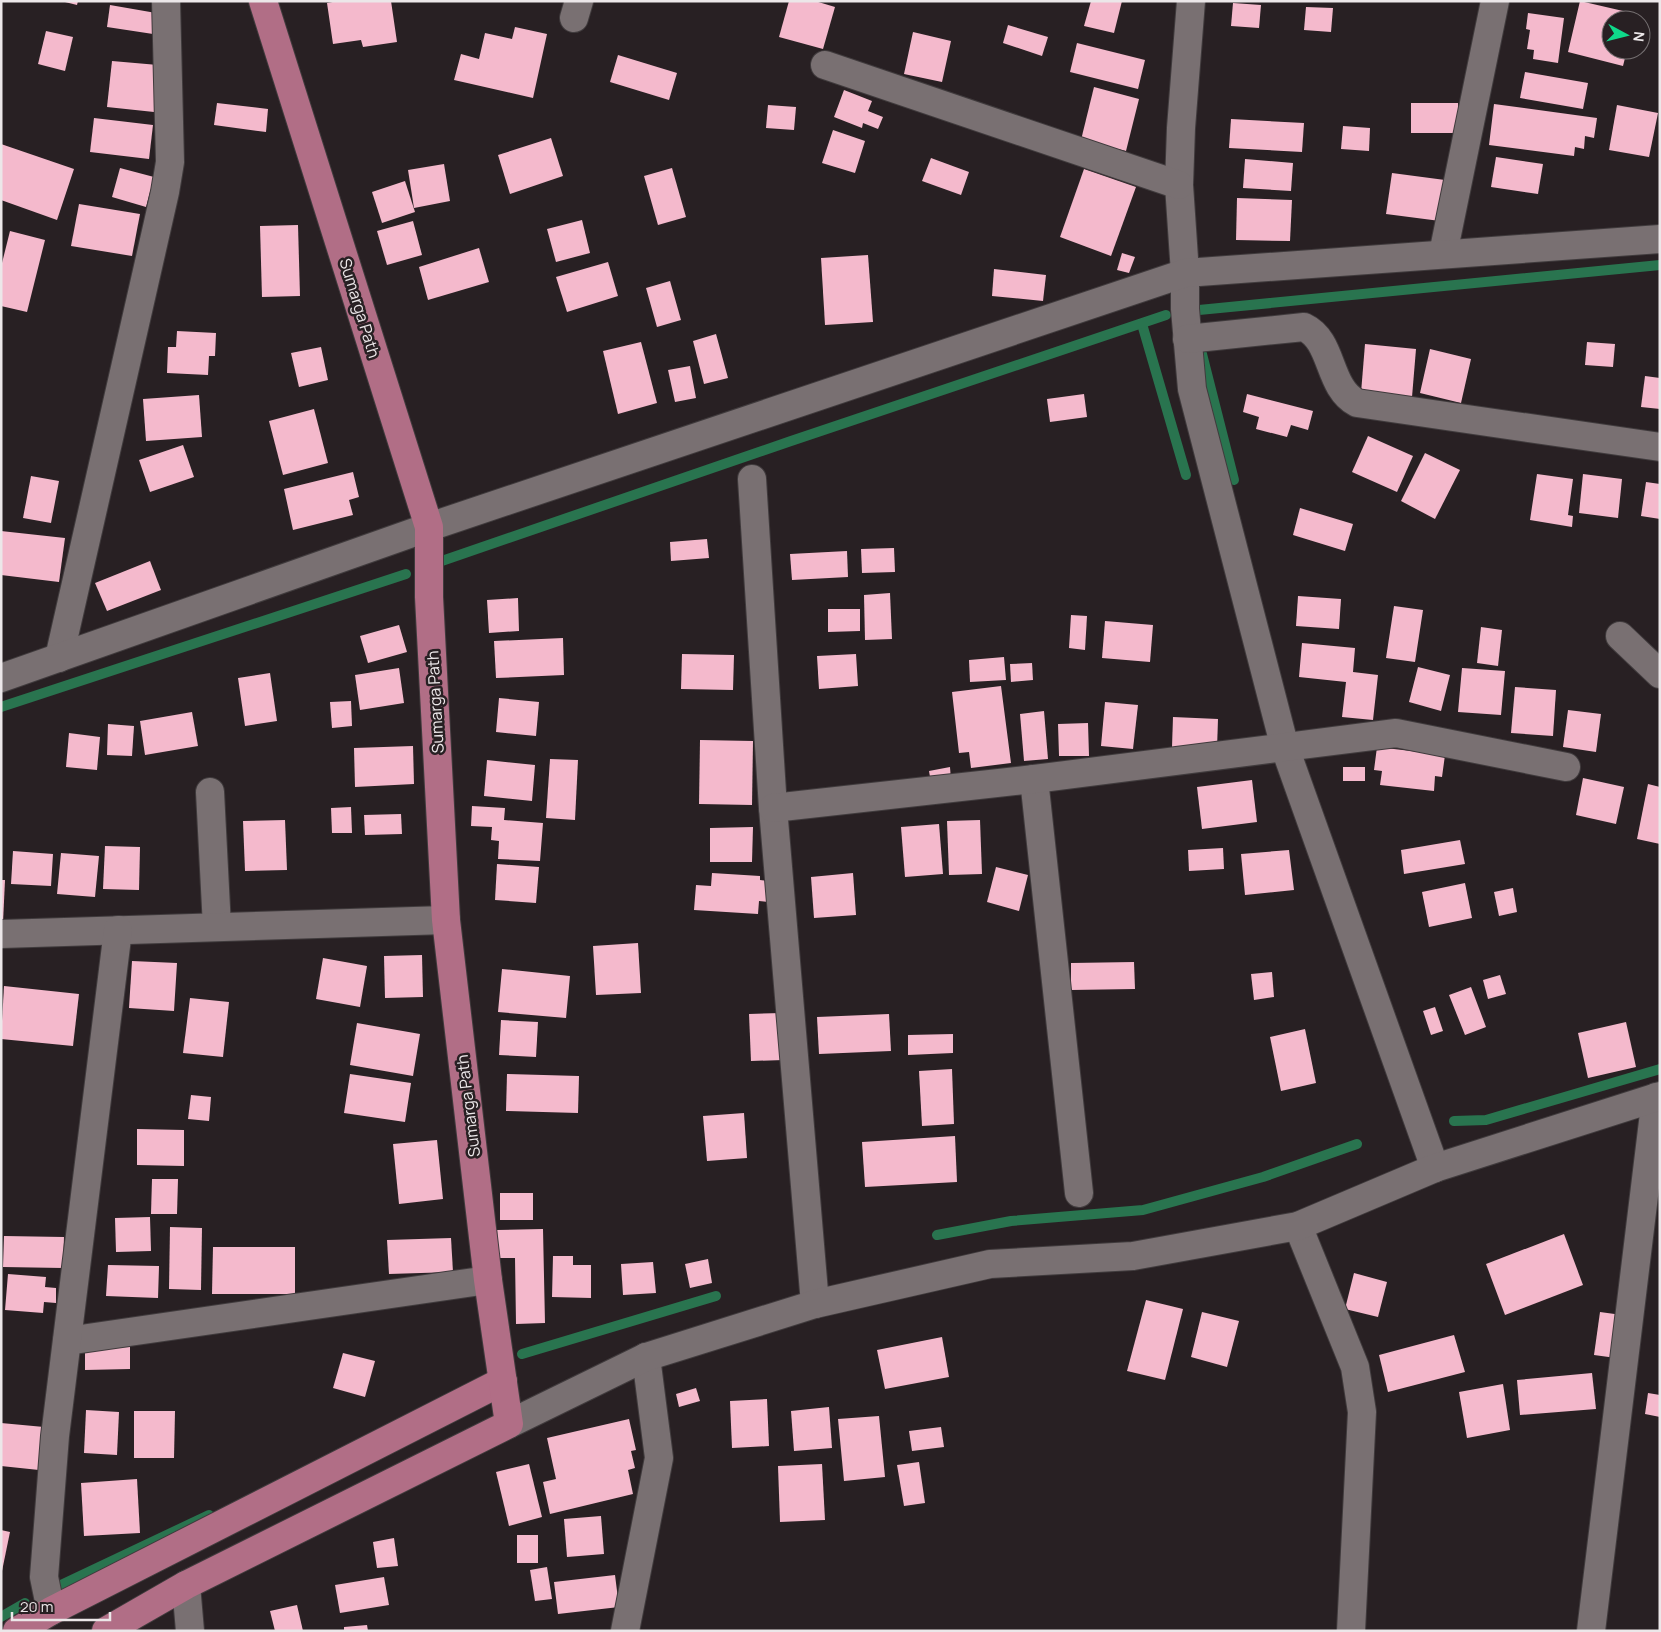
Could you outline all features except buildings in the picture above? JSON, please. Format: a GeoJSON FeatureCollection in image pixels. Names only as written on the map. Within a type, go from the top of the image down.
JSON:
{"type":"FeatureCollection","features":[{"type":"Feature","properties":{"kind":"main road","name":"Sumarga Path"},"geometry":{"type":"LineString","coordinates":[[264,1],[429,528],[429,597],[446,920],[488,1280],[509,1424]]}},
{"type":"Feature","properties":{"kind":"main road"},"geometry":{"type":"LineString","coordinates":[[17,1631],[51,1611],[503,1381]]}},
{"type":"Feature","properties":{"kind":"main road"},"geometry":{"type":"LineString","coordinates":[[106,1631],[186,1585],[509,1424]]}},
{"type":"Feature","properties":{"kind":"street"},"geometry":{"type":"LineString","coordinates":[[59,658],[165,192],[170,162],[166,1]]}},
{"type":"Feature","properties":{"kind":"street"},"geometry":{"type":"LineString","coordinates":[[1192,1],[1181,128],[1179,185],[1187,338],[1192,389],[1285,748],[1435,1168]]}},
{"type":"Feature","properties":{"kind":"street"},"geometry":{"type":"LineString","coordinates":[[1442,254],[1495,1]]}},
{"type":"Feature","properties":{"kind":"street"},"geometry":{"type":"LineString","coordinates":[[825,65],[1179,185]]}},
{"type":"Feature","properties":{"kind":"street"},"geometry":{"type":"LineString","coordinates":[[1,678],[429,528],[1185,273],[1660,239]]}},
{"type":"Feature","properties":{"kind":"street"},"geometry":{"type":"LineString","coordinates":[[1187,338],[1304,327],[1312,331],[1319,340],[1338,384],[1347,398],[1357,403],[1660,447]]}},
{"type":"Feature","properties":{"kind":"street"},"geometry":{"type":"LineString","coordinates":[[752,478],[773,808],[815,1304]]}},
{"type":"Feature","properties":{"kind":"street"},"geometry":{"type":"LineString","coordinates":[[1620,636],[1660,674]]}},
{"type":"Feature","properties":{"kind":"street"},"geometry":{"type":"LineString","coordinates":[[773,808],[1034,779],[1396,733],[1566,767]]}},
{"type":"Feature","properties":{"kind":"street"},"geometry":{"type":"LineString","coordinates":[[1034,779],[1079,1193]]}},
{"type":"Feature","properties":{"kind":"street"},"geometry":{"type":"LineString","coordinates":[[210,792],[217,927]]}},
{"type":"Feature","properties":{"kind":"street"},"geometry":{"type":"LineString","coordinates":[[1,934],[446,920]]}},
{"type":"Feature","properties":{"kind":"street"},"geometry":{"type":"LineString","coordinates":[[51,1611],[44,1577],[55,1436],[118,930]]}},
{"type":"Feature","properties":{"kind":"street"},"geometry":{"type":"LineString","coordinates":[[509,1424],[646,1357],[815,1304],[990,1264],[1133,1256],[1298,1226],[1435,1168],[1658,1096],[1591,1631]]}},
{"type":"Feature","properties":{"kind":"street"},"geometry":{"type":"LineString","coordinates":[[1298,1226],[1355,1367],[1362,1412],[1351,1631]]}},
{"type":"Feature","properties":{"kind":"street"},"geometry":{"type":"LineString","coordinates":[[67,1341],[488,1280]]}},
{"type":"Feature","properties":{"kind":"street"},"geometry":{"type":"LineString","coordinates":[[626,1631],[659,1458],[646,1357]]}},
{"type":"Feature","properties":{"kind":"street"},"geometry":{"type":"LineString","coordinates":[[186,1585],[190,1631]]}},
{"type":"Feature","properties":{"kind":"waterway"},"geometry":{"type":"LineString","coordinates":[[1199,310],[1660,265]]}},
{"type":"Feature","properties":{"kind":"waterway"},"geometry":{"type":"LineString","coordinates":[[436,563],[1166,315]]}},
{"type":"Feature","properties":{"kind":"waterway"},"geometry":{"type":"LineString","coordinates":[[1142,324],[1186,475]]}},
{"type":"Feature","properties":{"kind":"waterway"},"geometry":{"type":"LineString","coordinates":[[1202,354],[1234,480]]}},
{"type":"Feature","properties":{"kind":"waterway"},"geometry":{"type":"LineString","coordinates":[[1,707],[406,574]]}},
{"type":"Feature","properties":{"kind":"waterway"},"geometry":{"type":"LineString","coordinates":[[1454,1121],[1486,1120],[1660,1069]]}},
{"type":"Feature","properties":{"kind":"waterway"},"geometry":{"type":"LineString","coordinates":[[937,1235],[1011,1221],[1143,1210],[1263,1177],[1357,1144]]}},
{"type":"Feature","properties":{"kind":"waterway"},"geometry":{"type":"LineString","coordinates":[[522,1354],[716,1296]]}},
{"type":"Feature","properties":{"kind":"waterway"},"geometry":{"type":"LineString","coordinates":[[61,1585],[209,1515]]}},
{"type":"Feature","properties":{"kind":"waterway"},"geometry":{"type":"LineString","coordinates":[[1,1617],[25,1603]]}}]}
